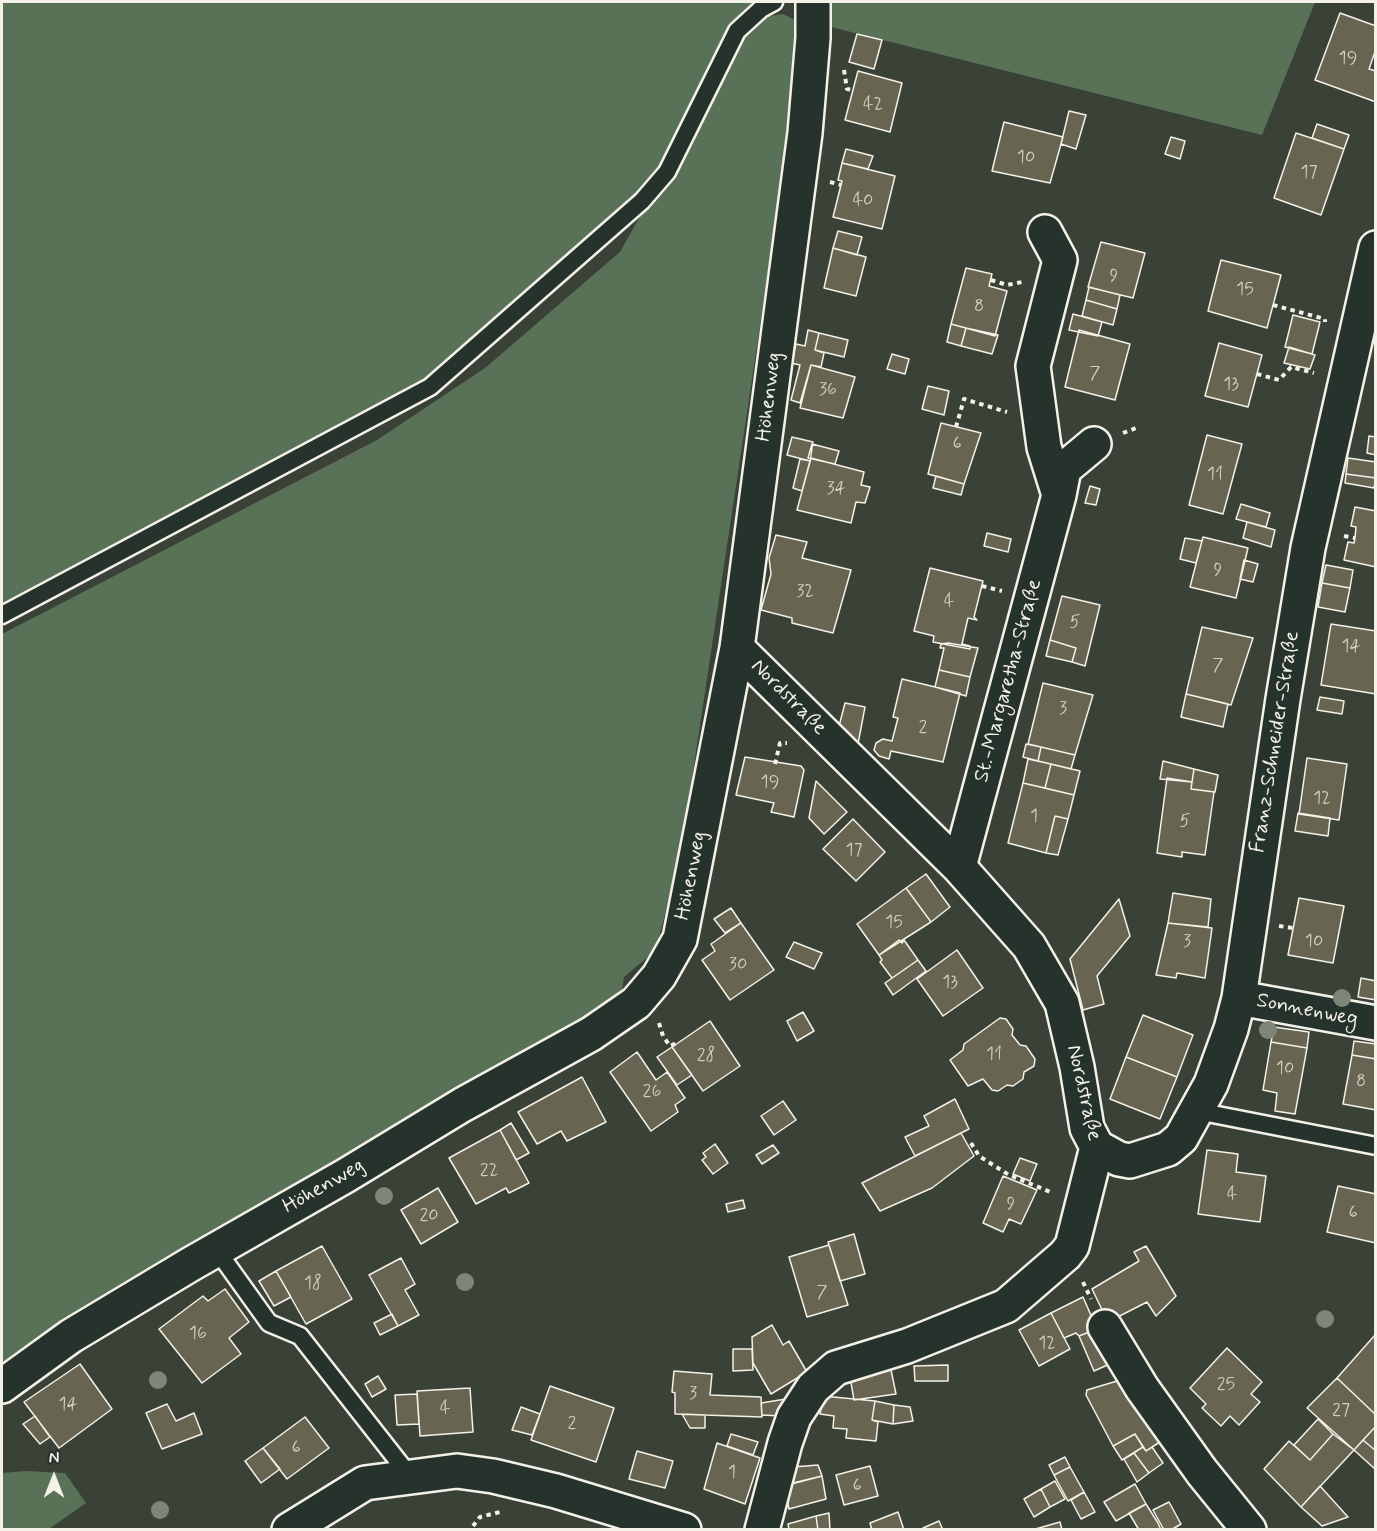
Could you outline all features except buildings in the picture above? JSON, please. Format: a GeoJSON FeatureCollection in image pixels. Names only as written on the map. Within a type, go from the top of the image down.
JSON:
{"type":"FeatureCollection","features":[{"type":"Feature","properties":{"kind":"street","name":"Höhenweg"},"geometry":{"type":"LineString","coordinates":[[2,1386],[71,1336],[216,1249],[345,1176],[462,1105],[591,1034],[636,1003],[660,976],[680,939],[738,648],[804,140],[813,38],[813,2]]}},
{"type":"Feature","properties":{"kind":"street"},"geometry":{"type":"LineString","coordinates":[[1045,232],[1060,260],[1033,366],[1044,447],[1059,495]]}},
{"type":"Feature","properties":{"kind":"street","name":"Franz-Schneider-Straße"},"geometry":{"type":"LineString","coordinates":[[1097,1147],[1119,1159],[1130,1161],[1168,1149],[1180,1138],[1197,1110],[1211,1084],[1223,1051],[1239,998],[1282,699],[1308,548],[1376,248]]}},
{"type":"Feature","properties":{"kind":"street","name":"St.-Margaretha-Straße"},"geometry":{"type":"LineString","coordinates":[[959,867],[1064,469],[1094,444]]}},
{"type":"Feature","properties":{"kind":"street","name":"Nordstraße"},"geometry":{"type":"LineString","coordinates":[[738,648],[959,867],[1029,946],[1062,1003],[1077,1067],[1087,1128],[1097,1147],[1072,1246],[1065,1255],[1006,1306],[907,1346],[836,1368],[813,1388],[794,1417],[762,1530]]}},
{"type":"Feature","properties":{"kind":"street","name":"Sonnenweg"},"geometry":{"type":"LineString","coordinates":[[1239,998],[1376,1023]]}},
{"type":"Feature","properties":{"kind":"street"},"geometry":{"type":"LineString","coordinates":[[1105,1327],[1142,1388],[1202,1472],[1249,1530]]}},
{"type":"Feature","properties":{"kind":"street"},"geometry":{"type":"LineString","coordinates":[[289,1530],[365,1483],[409,1475],[457,1471],[493,1476],[556,1491],[684,1530]]}},
{"type":"Feature","properties":{"kind":"lane"},"geometry":{"type":"LineString","coordinates":[[2,615],[430,387],[642,201],[667,172],[737,31],[760,9],[774,2]]}},
{"type":"Feature","properties":{"kind":"lane"},"geometry":{"type":"LineString","coordinates":[[1197,1110],[1376,1146]]}},
{"type":"Feature","properties":{"kind":"lane"},"geometry":{"type":"LineString","coordinates":[[216,1249],[269,1323],[300,1336],[409,1475]]}},
{"type":"Feature","properties":{"kind":"path"},"geometry":{"type":"LineString","coordinates":[[844,64],[847,89],[853,90]]}},
{"type":"Feature","properties":{"kind":"path"},"geometry":{"type":"LineString","coordinates":[[991,280],[1007,285],[1021,282]]}},
{"type":"Feature","properties":{"kind":"path"},"geometry":{"type":"LineString","coordinates":[[1273,305],[1325,320],[1325,324]]}},
{"type":"Feature","properties":{"kind":"path"},"geometry":{"type":"LineString","coordinates":[[1257,374],[1279,380],[1291,367],[1314,373]]}},
{"type":"Feature","properties":{"kind":"path"},"geometry":{"type":"LineString","coordinates":[[956,427],[964,399],[1014,414]]}},
{"type":"Feature","properties":{"kind":"path"},"geometry":{"type":"LineString","coordinates":[[982,586],[1005,591]]}},
{"type":"Feature","properties":{"kind":"path"},"geometry":{"type":"LineString","coordinates":[[775,764],[780,743]]}},
{"type":"Feature","properties":{"kind":"path"},"geometry":{"type":"LineString","coordinates":[[971,1143],[980,1156],[1009,1175],[1047,1191]]}},
{"type":"Feature","properties":{"kind":"green space"},"geometry":{"type":"Polygon","coordinates":[[[2,2],[753,2],[731,29],[662,168],[639,195],[428,384],[2,608],[2,2]]]}},
{"type":"Feature","properties":{"kind":"green space"},"geometry":{"type":"Polygon","coordinates":[[[829,2],[1315,2],[1262,135],[831,27],[829,2]]]}},
{"type":"Feature","properties":{"kind":"green space"},"geometry":{"type":"Polygon","coordinates":[[[783,14],[793,19],[801,27],[786,153],[682,845],[656,950],[624,977],[621,998],[2,1369],[2,634],[377,440],[485,368],[620,252],[743,33],[764,17],[783,14]]]}},
{"type":"Feature","properties":{"kind":"green space"},"geometry":{"type":"Polygon","coordinates":[[[26,1471],[65,1473],[86,1503],[49,1529],[2,1529],[2,1473],[26,1471]]]}}]}
